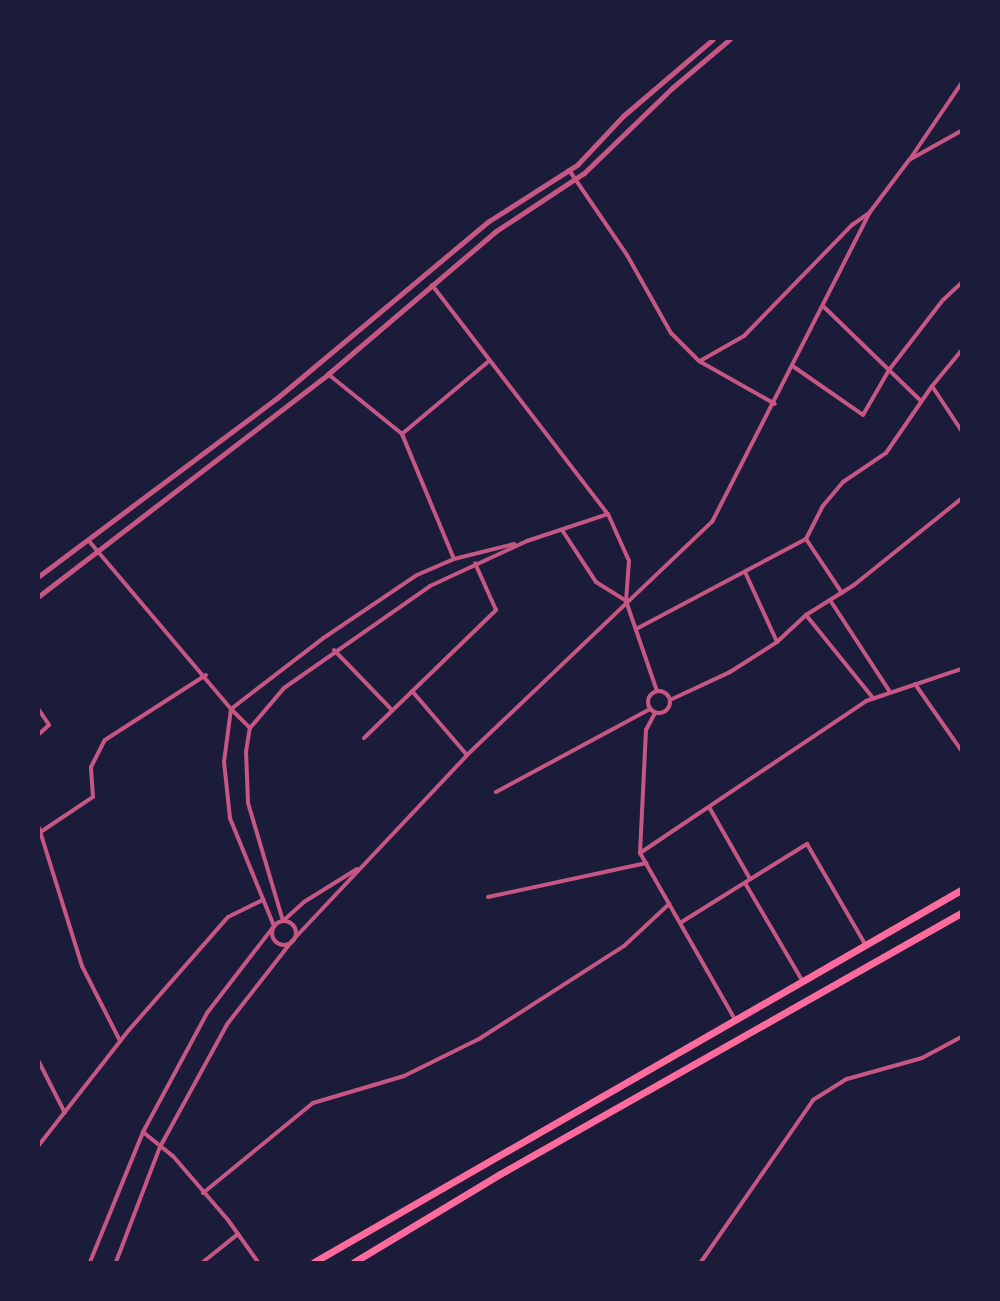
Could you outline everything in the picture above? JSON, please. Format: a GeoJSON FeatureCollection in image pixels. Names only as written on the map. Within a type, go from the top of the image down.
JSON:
{"type":"FeatureCollection","features":[{"type":"Feature","properties":{"kind":"main road"},"geometry":{"type":"LineString","coordinates":[[314,1262],[734,1018],[961,890]]}},
{"type":"Feature","properties":{"kind":"main road"},"geometry":{"type":"LineString","coordinates":[[354,1262],[500,1174],[961,913]]}},
{"type":"Feature","properties":{"kind":"street"},"geometry":{"type":"LineString","coordinates":[[39,576],[89,542],[278,398],[489,222],[596,149],[623,116],[713,39]]}},
{"type":"Feature","properties":{"kind":"street"},"geometry":{"type":"LineString","coordinates":[[39,596],[100,552],[328,374],[496,231],[576,178],[730,39]]}},
{"type":"Feature","properties":{"kind":"street"},"geometry":{"type":"LineString","coordinates":[[116,1262],[160,1147],[228,1023],[292,941],[467,755],[626,601],[712,522],[794,367],[870,212],[961,84]]}},
{"type":"Feature","properties":{"kind":"street"},"geometry":{"type":"LineString","coordinates":[[909,160],[961,131]]}},
{"type":"Feature","properties":{"kind":"street"},"geometry":{"type":"LineString","coordinates":[[568,170],[576,178],[627,255],[671,333],[699,361],[775,404]]}},
{"type":"Feature","properties":{"kind":"street"},"geometry":{"type":"LineString","coordinates":[[699,361],[744,336],[852,225],[870,212]]}},
{"type":"Feature","properties":{"kind":"street"},"geometry":{"type":"LineString","coordinates":[[794,367],[863,415],[889,370],[943,300],[961,284]]}},
{"type":"Feature","properties":{"kind":"street"},"geometry":{"type":"LineString","coordinates":[[432,285],[608,514],[629,561],[626,601],[638,628],[657,691]]}},
{"type":"Feature","properties":{"kind":"street"},"geometry":{"type":"LineString","coordinates":[[823,307],[920,400]]}},
{"type":"Feature","properties":{"kind":"street"},"geometry":{"type":"LineString","coordinates":[[638,628],[806,539],[822,507],[843,483],[886,453],[920,400],[961,351]]}},
{"type":"Feature","properties":{"kind":"street"},"geometry":{"type":"LineString","coordinates":[[402,434],[489,361]]}},
{"type":"Feature","properties":{"kind":"street"},"geometry":{"type":"LineString","coordinates":[[328,374],[402,434],[454,559]]}},
{"type":"Feature","properties":{"kind":"street"},"geometry":{"type":"LineString","coordinates":[[932,386],[961,430]]}},
{"type":"Feature","properties":{"kind":"street"},"geometry":{"type":"LineString","coordinates":[[734,1018],[639,853],[646,730],[655,713],[667,710],[670,700],[730,672],[777,642],[806,615],[842,593],[961,499]]}},
{"type":"Feature","properties":{"kind":"street"},"geometry":{"type":"LineString","coordinates":[[292,941],[277,943],[272,933],[274,926],[230,818],[224,762],[231,709],[325,637],[417,575],[454,559],[527,541],[608,514]]}},
{"type":"Feature","properties":{"kind":"street"},"geometry":{"type":"LineString","coordinates":[[562,530],[596,582],[626,601]]}},
{"type":"Feature","properties":{"kind":"street"},"geometry":{"type":"LineString","coordinates":[[806,539],[842,593]]}},
{"type":"Feature","properties":{"kind":"street"},"geometry":{"type":"LineString","coordinates":[[292,941],[293,926],[283,921],[248,802],[246,752],[250,728],[284,688],[334,650],[430,586],[475,563],[527,541]]}},
{"type":"Feature","properties":{"kind":"street"},"geometry":{"type":"LineString","coordinates":[[89,542],[206,675],[231,709],[250,728]]}},
{"type":"Feature","properties":{"kind":"street"},"geometry":{"type":"LineString","coordinates":[[364,738],[496,610],[475,563]]}},
{"type":"Feature","properties":{"kind":"street"},"geometry":{"type":"LineString","coordinates":[[745,573],[777,642]]}},
{"type":"Feature","properties":{"kind":"street"},"geometry":{"type":"LineString","coordinates":[[830,600],[890,692]]}},
{"type":"Feature","properties":{"kind":"street"},"geometry":{"type":"LineString","coordinates":[[806,615],[873,698]]}},
{"type":"Feature","properties":{"kind":"street"},"geometry":{"type":"LineString","coordinates":[[334,650],[392,711]]}},
{"type":"Feature","properties":{"kind":"street"},"geometry":{"type":"LineString","coordinates":[[639,853],[873,698],[961,669]]}},
{"type":"Feature","properties":{"kind":"street"},"geometry":{"type":"LineString","coordinates":[[120,1041],[82,966],[39,831],[93,797],[91,767],[105,740],[206,675]]}},
{"type":"Feature","properties":{"kind":"street"},"geometry":{"type":"LineString","coordinates":[[915,684],[961,750]]}},
{"type":"Feature","properties":{"kind":"street"},"geometry":{"type":"LineString","coordinates":[[412,691],[467,755]]}},
{"type":"Feature","properties":{"kind":"street"},"geometry":{"type":"LineString","coordinates":[[657,691],[666,694],[670,700]]}},
{"type":"Feature","properties":{"kind":"street"},"geometry":{"type":"LineString","coordinates":[[655,713],[650,709],[649,700],[657,691]]}},
{"type":"Feature","properties":{"kind":"street"},"geometry":{"type":"LineString","coordinates":[[496,792],[650,709]]}},
{"type":"Feature","properties":{"kind":"street"},"geometry":{"type":"LineString","coordinates":[[39,710],[50,725],[39,734]]}},
{"type":"Feature","properties":{"kind":"street"},"geometry":{"type":"LineString","coordinates":[[709,807],[750,879]]}},
{"type":"Feature","properties":{"kind":"street"},"geometry":{"type":"LineString","coordinates":[[681,923],[807,844],[865,944]]}},
{"type":"Feature","properties":{"kind":"street"},"geometry":{"type":"LineString","coordinates":[[488,897],[646,864]]}},
{"type":"Feature","properties":{"kind":"street"},"geometry":{"type":"LineString","coordinates":[[90,1262],[143,1132],[207,1013],[274,926],[304,902],[362,866]]}},
{"type":"Feature","properties":{"kind":"street"},"geometry":{"type":"LineString","coordinates":[[745,883],[802,980]]}},
{"type":"Feature","properties":{"kind":"street"},"geometry":{"type":"LineString","coordinates":[[39,1145],[120,1041],[228,917],[263,900]]}},
{"type":"Feature","properties":{"kind":"street"},"geometry":{"type":"LineString","coordinates":[[203,1193],[313,1103],[404,1076],[480,1039],[624,946],[669,903]]}},
{"type":"Feature","properties":{"kind":"street"},"geometry":{"type":"LineString","coordinates":[[701,1262],[813,1100],[847,1079],[922,1058],[961,1037]]}},
{"type":"Feature","properties":{"kind":"street"},"geometry":{"type":"LineString","coordinates":[[39,1062],[65,1113]]}},
{"type":"Feature","properties":{"kind":"street"},"geometry":{"type":"LineString","coordinates":[[143,1132],[203,1193],[238,1234],[258,1262]]}},
{"type":"Feature","properties":{"kind":"street"},"geometry":{"type":"LineString","coordinates":[[203,1262],[238,1234]]}}]}
